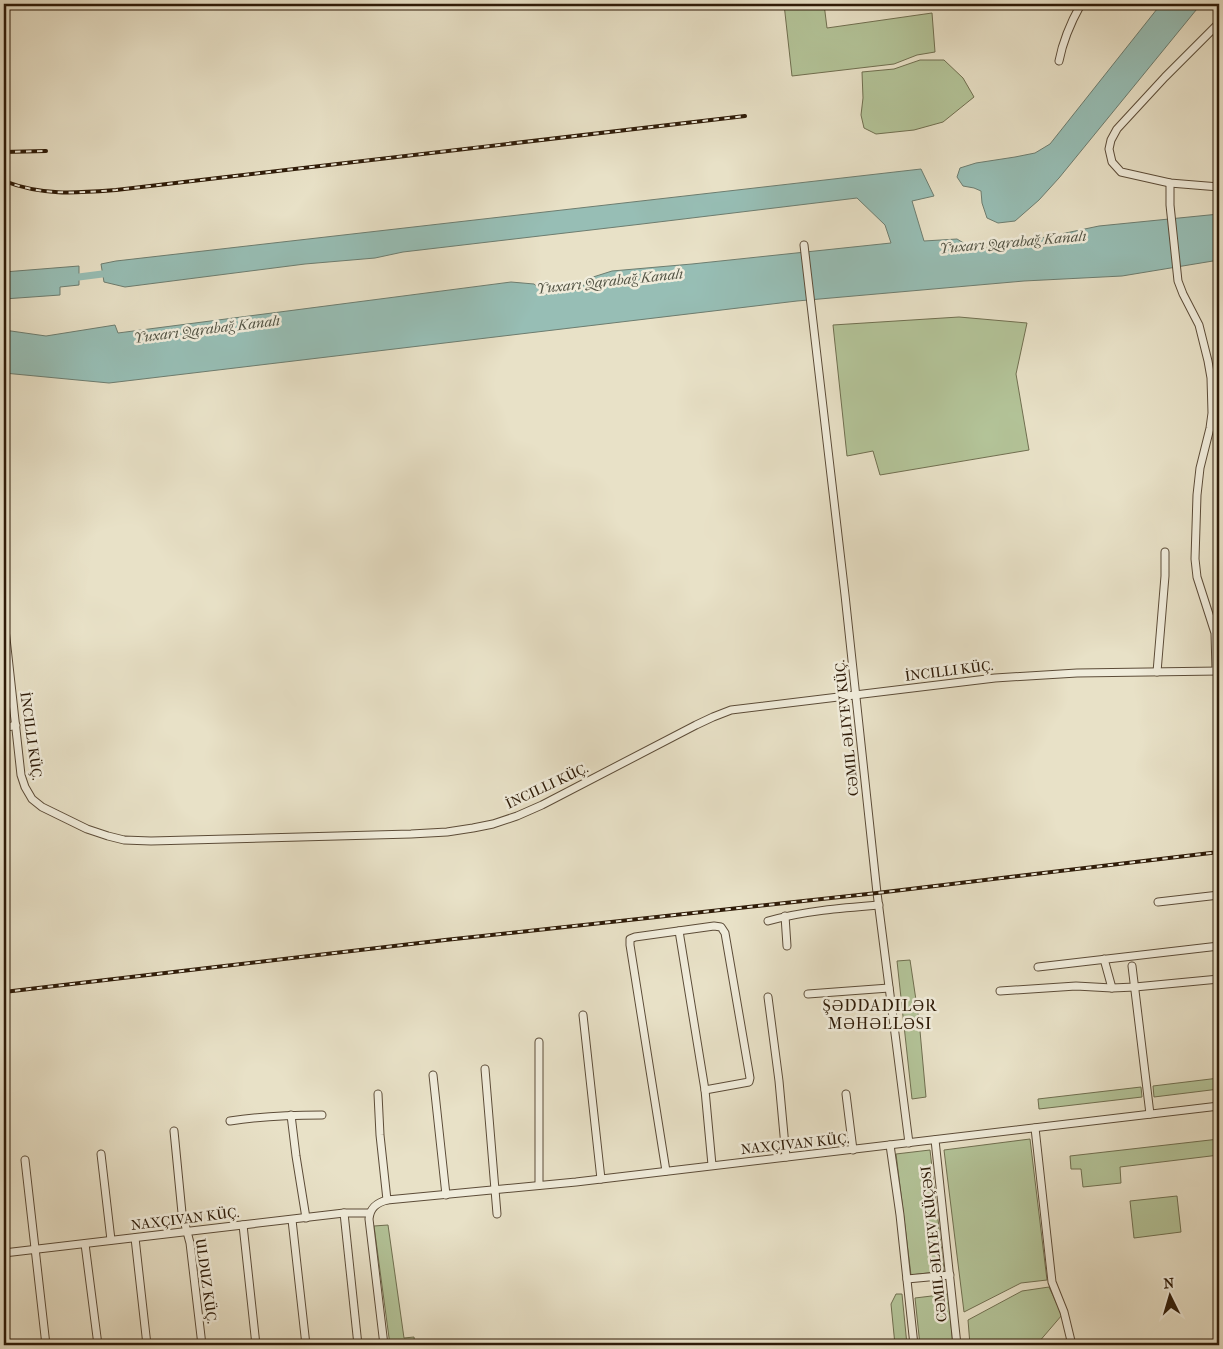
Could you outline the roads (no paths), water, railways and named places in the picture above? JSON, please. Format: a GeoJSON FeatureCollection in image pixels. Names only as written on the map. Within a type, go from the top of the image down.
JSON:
{"type":"FeatureCollection","features":[{"type":"Feature","properties":{"kind":"street"},"geometry":{"type":"LineString","coordinates":[[1059,61],[1062,44],[1081,4]]}},
{"type":"Feature","properties":{"kind":"street"},"geometry":{"type":"LineString","coordinates":[[1219,23],[1117,129],[1109,149],[1112,162],[1122,172],[1170,183],[1219,186]]}},
{"type":"Feature","properties":{"kind":"street"},"geometry":{"type":"LineString","coordinates":[[1170,183],[1170,205],[1176,267],[1181,290],[1199,324],[1216,389],[1210,428],[1200,468],[1197,495],[1195,559],[1197,577],[1217,631],[1217,671]]}},
{"type":"Feature","properties":{"kind":"street","name":"CƏMIL ƏLIYEV KÜÇ."},"geometry":{"type":"LineString","coordinates":[[804,245],[879,904],[909,1143]]}},
{"type":"Feature","properties":{"kind":"street"},"geometry":{"type":"LineString","coordinates":[[1157,672],[1165,576],[1165,552]]}},
{"type":"Feature","properties":{"kind":"street","name":"İNCILLI KÜÇ."},"geometry":{"type":"LineString","coordinates":[[4,620],[21,775],[25,787],[32,799],[42,807],[87,829],[124,840],[411,834],[473,828],[517,816],[542,805],[713,717],[731,710],[995,678],[1078,673],[1217,671]]}},
{"type":"Feature","properties":{"kind":"street"},"geometry":{"type":"LineString","coordinates":[[4,728],[16,725]]}},
{"type":"Feature","properties":{"kind":"street"},"geometry":{"type":"LineString","coordinates":[[1158,902],[1219,895]]}},
{"type":"Feature","properties":{"kind":"street"},"geometry":{"type":"LineString","coordinates":[[768,921],[811,911],[879,904]]}},
{"type":"Feature","properties":{"kind":"street"},"geometry":{"type":"LineString","coordinates":[[785,916],[787,946]]}},
{"type":"Feature","properties":{"kind":"street"},"geometry":{"type":"LineString","coordinates":[[666,1171],[630,945],[630,939],[634,937],[714,926],[721,927],[725,933],[750,1078],[749,1082],[743,1084],[705,1090]]}},
{"type":"Feature","properties":{"kind":"street"},"geometry":{"type":"LineString","coordinates":[[679,931],[705,1090],[712,1166]]}},
{"type":"Feature","properties":{"kind":"street"},"geometry":{"type":"LineString","coordinates":[[1038,967],[1219,946]]}},
{"type":"Feature","properties":{"kind":"street"},"geometry":{"type":"LineString","coordinates":[[1104,959],[1112,988]]}},
{"type":"Feature","properties":{"kind":"street"},"geometry":{"type":"LineString","coordinates":[[1132,966],[1150,1114]]}},
{"type":"Feature","properties":{"kind":"street"},"geometry":{"type":"LineString","coordinates":[[1000,991],[1076,986],[1134,987],[1219,979]]}},
{"type":"Feature","properties":{"kind":"street"},"geometry":{"type":"LineString","coordinates":[[808,994],[889,988]]}},
{"type":"Feature","properties":{"kind":"street"},"geometry":{"type":"LineString","coordinates":[[768,997],[779,1081],[786,1157]]}},
{"type":"Feature","properties":{"kind":"street"},"geometry":{"type":"LineString","coordinates":[[583,1015],[600,1179]]}},
{"type":"Feature","properties":{"kind":"street"},"geometry":{"type":"LineString","coordinates":[[539,1042],[539,1185]]}},
{"type":"Feature","properties":{"kind":"street"},"geometry":{"type":"LineString","coordinates":[[485,1069],[497,1214]]}},
{"type":"Feature","properties":{"kind":"street"},"geometry":{"type":"LineString","coordinates":[[433,1075],[446,1195]]}},
{"type":"Feature","properties":{"kind":"street"},"geometry":{"type":"LineString","coordinates":[[378,1094],[387,1200]]}},
{"type":"Feature","properties":{"kind":"street"},"geometry":{"type":"LineString","coordinates":[[846,1094],[853,1150]]}},
{"type":"Feature","properties":{"kind":"street"},"geometry":{"type":"LineString","coordinates":[[384,1345],[368,1219],[378,1202],[600,1179],[1219,1106]]}},
{"type":"Feature","properties":{"kind":"street"},"geometry":{"type":"LineString","coordinates":[[291,1115],[306,1218]]}},
{"type":"Feature","properties":{"kind":"street"},"geometry":{"type":"LineString","coordinates":[[230,1121],[258,1116],[322,1115]]}},
{"type":"Feature","properties":{"kind":"street"},"geometry":{"type":"LineString","coordinates":[[1035,1128],[1052,1282],[1064,1312],[1072,1345]]}},
{"type":"Feature","properties":{"kind":"street","name":"ULDUZ KÜÇ."},"geometry":{"type":"LineString","coordinates":[[174,1131],[182,1213],[192,1252],[202,1345]]}},
{"type":"Feature","properties":{"kind":"street","name":"CƏMIL ƏLIYEV KÜÇƏSI"},"geometry":{"type":"LineString","coordinates":[[935,1140],[958,1345]]}},
{"type":"Feature","properties":{"kind":"street"},"geometry":{"type":"LineString","coordinates":[[890,1145],[914,1345]]}},
{"type":"Feature","properties":{"kind":"street"},"geometry":{"type":"LineString","coordinates":[[101,1154],[111,1240]]}},
{"type":"Feature","properties":{"kind":"street"},"geometry":{"type":"LineString","coordinates":[[25,1160],[46,1345]]}},
{"type":"Feature","properties":{"kind":"street"},"geometry":{"type":"LineString","coordinates":[[4,1253],[372,1210]]}},
{"type":"Feature","properties":{"kind":"street"},"geometry":{"type":"LineString","coordinates":[[344,1213],[358,1345]]}},
{"type":"Feature","properties":{"kind":"street"},"geometry":{"type":"LineString","coordinates":[[292,1220],[306,1345]]}},
{"type":"Feature","properties":{"kind":"street"},"geometry":{"type":"LineString","coordinates":[[243,1225],[256,1345]]}},
{"type":"Feature","properties":{"kind":"street"},"geometry":{"type":"LineString","coordinates":[[135,1238],[147,1345]]}},
{"type":"Feature","properties":{"kind":"street"},"geometry":{"type":"LineString","coordinates":[[85,1244],[98,1345]]}},
{"type":"Feature","properties":{"kind":"street"},"geometry":{"type":"LineString","coordinates":[[907,1279],[950,1275]]}},
{"type":"Feature","properties":{"kind":"water"},"geometry":{"type":"Polygon","coordinates":[[[1161,4],[1201,4],[1039,200],[1015,221],[998,223],[987,218],[982,203],[981,191],[963,186],[957,177],[960,168],[976,163],[1035,153],[1050,144],[1161,4]]]}},
{"type":"Feature","properties":{"kind":"water","name":"Yuxarı Qarabağ Kanalı"},"geometry":{"type":"Polygon","coordinates":[[[921,169],[934,196],[912,201],[924,241],[957,239],[972,248],[991,248],[1008,243],[1099,226],[1219,214],[1219,260],[1122,276],[1024,281],[797,301],[109,383],[4,373],[4,330],[46,336],[115,325],[118,333],[511,282],[534,284],[546,294],[579,290],[590,278],[612,271],[891,243],[885,225],[857,198],[125,287],[104,282],[101,264],[921,169]]]}},
{"type":"Feature","properties":{"kind":"water"},"geometry":{"type":"Polygon","coordinates":[[[79,266],[79,285],[60,287],[60,295],[4,299],[4,272],[79,266]]]}},
{"type":"Feature","properties":{"kind":"waterway"},"geometry":{"type":"LineString","coordinates":[[71,278],[110,273]]}},
{"type":"Feature","properties":{"kind":"railway"},"geometry":{"type":"LineString","coordinates":[[4,181],[18,186],[46,191],[116,190],[745,116]]}},
{"type":"Feature","properties":{"kind":"railway"},"geometry":{"type":"LineString","coordinates":[[4,152],[46,151]]}},
{"type":"Feature","properties":{"kind":"railway"},"geometry":{"type":"LineString","coordinates":[[4,992],[445,940],[877,893],[1219,852]]}},
{"type":"Feature","properties":{"kind":"district","name":"ŞƏDDADILƏR MƏHƏLLƏSI"},"geometry":{"type":"Point","coordinates":[880,1014]}}]}
